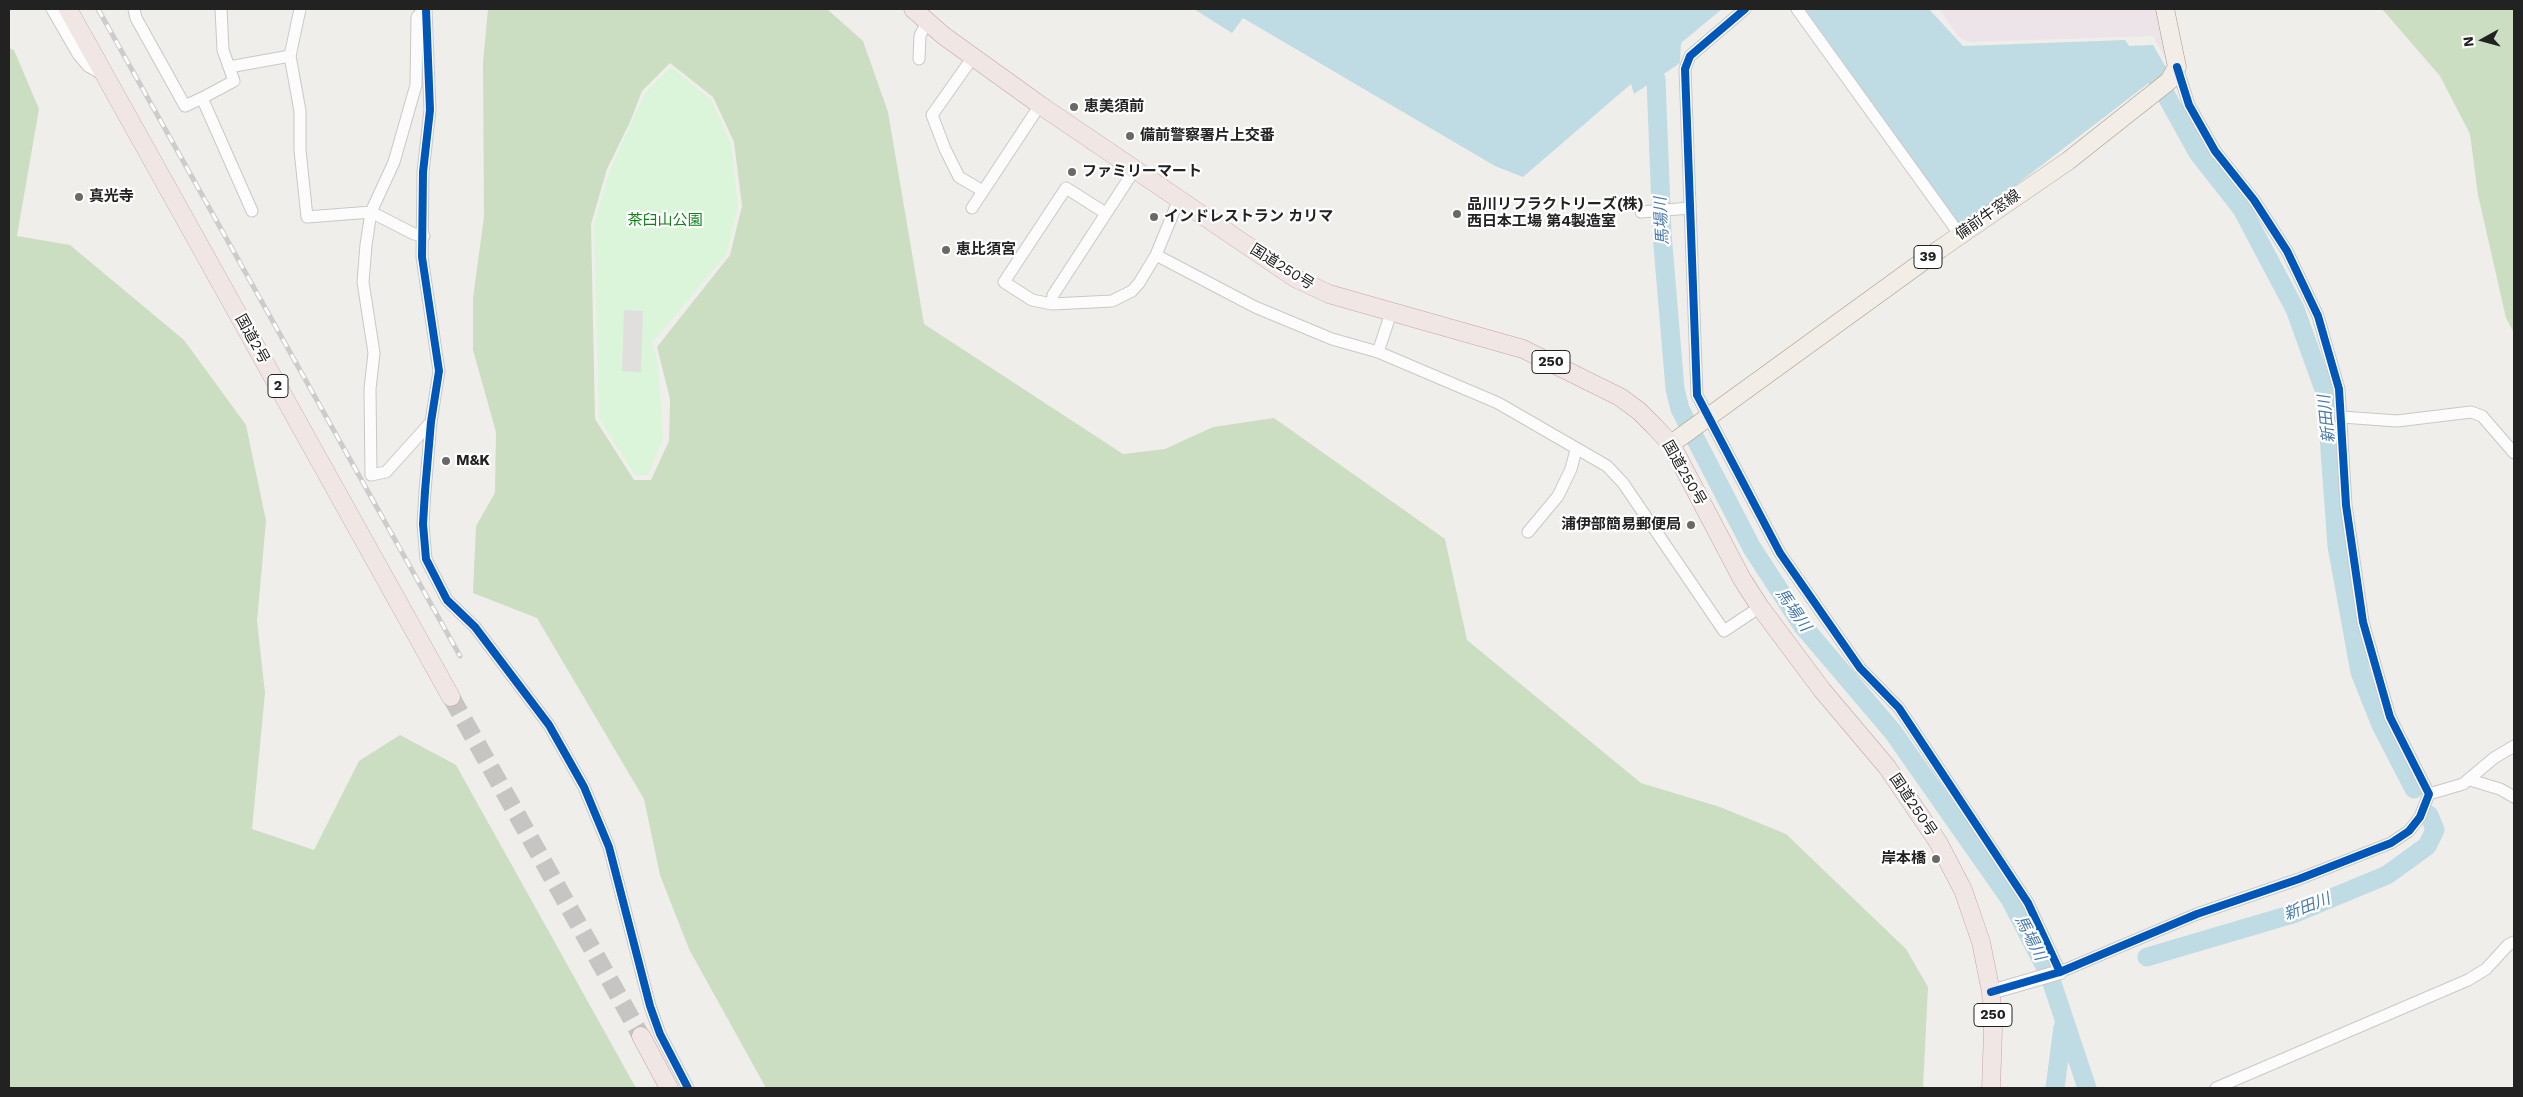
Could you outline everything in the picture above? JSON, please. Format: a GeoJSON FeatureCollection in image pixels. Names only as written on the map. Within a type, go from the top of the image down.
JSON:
{"type":"FeatureCollection","features":[{"type":"Feature","properties":{"kind":"highway","name":"国道2号"},"geometry":{"type":"LineString","coordinates":[[68,9],[451,697]]}},
{"type":"Feature","properties":{"kind":"highway","name":"国道250号"},"geometry":{"type":"LineString","coordinates":[[913,9],[973,57],[1040,105],[1296,278],[1329,294],[1523,349],[1620,397],[1674,442],[1742,580],[1822,690],[1887,767],[1938,842],[1963,890],[1974,920],[1991,992],[1994,1031],[1991,1088]]}},
{"type":"Feature","properties":{"kind":"highway"},"geometry":{"type":"LineString","coordinates":[[641,1036],[669,1088]]}},
{"type":"Feature","properties":{"kind":"main road"},"geometry":{"type":"LineString","coordinates":[[2165,9],[2176,71]]}},
{"type":"Feature","properties":{"kind":"main road","name":"備前牛窓線"},"geometry":{"type":"LineString","coordinates":[[1674,442],[1960,235],[2068,160],[2152,94],[2176,71]]}},
{"type":"Feature","properties":{"kind":"street"},"geometry":{"type":"LineString","coordinates":[[52,9],[78,54],[88,66],[106,76]]}},
{"type":"Feature","properties":{"kind":"street"},"geometry":{"type":"LineString","coordinates":[[134,9],[136,18],[185,106],[234,81],[223,50],[221,9]]}},
{"type":"Feature","properties":{"kind":"street"},"geometry":{"type":"LineString","coordinates":[[300,9],[290,56],[300,112],[300,150],[307,217],[371,212],[414,234],[424,236]]}},
{"type":"Feature","properties":{"kind":"street"},"geometry":{"type":"LineString","coordinates":[[425,9],[417,17],[416,85],[405,127],[394,162],[371,212],[363,282],[374,353],[370,388],[371,475],[386,472],[430,422]]}},
{"type":"Feature","properties":{"kind":"street"},"geometry":{"type":"LineString","coordinates":[[425,9],[430,110],[423,172],[424,236],[422,257],[439,371],[430,422],[423,524],[426,559],[447,600],[475,627],[549,725],[584,786],[608,847],[653,1015],[660,1034],[688,1088]]}},
{"type":"Feature","properties":{"kind":"street"},"geometry":{"type":"LineString","coordinates":[[1744,9],[1690,56],[1685,69],[1688,208],[1697,395],[1706,418],[1780,553],[1860,668],[1899,708],[2028,903],[2058,972]]}},
{"type":"Feature","properties":{"kind":"street"},"geometry":{"type":"LineString","coordinates":[[1797,9],[1960,235]]}},
{"type":"Feature","properties":{"kind":"street"},"geometry":{"type":"LineString","coordinates":[[919,59],[920,36],[927,22]]}},
{"type":"Feature","properties":{"kind":"street"},"geometry":{"type":"LineString","coordinates":[[229,68],[290,56]]}},
{"type":"Feature","properties":{"kind":"street"},"geometry":{"type":"LineString","coordinates":[[973,57],[932,114],[958,177],[983,191]]}},
{"type":"Feature","properties":{"kind":"street"},"geometry":{"type":"LineString","coordinates":[[1991,992],[2058,972],[2198,914],[2299,879],[2391,843],[2409,831],[2420,817],[2429,794],[2390,718],[2363,622],[2346,505],[2339,389],[2318,316],[2287,251],[2254,200],[2215,151],[2189,105],[2176,71]]}},
{"type":"Feature","properties":{"kind":"street"},"geometry":{"type":"LineString","coordinates":[[202,98],[252,211]]}},
{"type":"Feature","properties":{"kind":"street"},"geometry":{"type":"LineString","coordinates":[[972,208],[1040,105]]}},
{"type":"Feature","properties":{"kind":"street"},"geometry":{"type":"LineString","coordinates":[[1052,304],[1052,295],[1104,212],[1135,169]]}},
{"type":"Feature","properties":{"kind":"street"},"geometry":{"type":"LineString","coordinates":[[1104,212],[1066,188],[1004,282],[1032,300],[1052,304],[1112,301],[1132,291],[1140,283],[1156,255],[1179,199]]}},
{"type":"Feature","properties":{"kind":"street"},"geometry":{"type":"LineString","coordinates":[[1640,212],[1688,208]]}},
{"type":"Feature","properties":{"kind":"street"},"geometry":{"type":"LineString","coordinates":[[1156,255],[1255,307],[1332,339],[1378,352],[1498,402],[1576,450],[1607,466],[1623,483],[1724,631],[1760,607]]}},
{"type":"Feature","properties":{"kind":"street"},"geometry":{"type":"LineString","coordinates":[[1378,352],[1391,313]]}},
{"type":"Feature","properties":{"kind":"street"},"geometry":{"type":"LineString","coordinates":[[2342,417],[2396,421],[2471,412],[2482,416],[2514,453]]}},
{"type":"Feature","properties":{"kind":"street"},"geometry":{"type":"LineString","coordinates":[[1528,532],[1558,496],[1571,469],[1576,450]]}},
{"type":"Feature","properties":{"kind":"street"},"geometry":{"type":"LineString","coordinates":[[2429,794],[2463,784],[2470,780],[2478,769],[2514,746]]}},
{"type":"Feature","properties":{"kind":"street"},"geometry":{"type":"LineString","coordinates":[[2470,780],[2500,789],[2514,797]]}},
{"type":"Feature","properties":{"kind":"street"},"geometry":{"type":"LineString","coordinates":[[2216,1088],[2468,980],[2486,970],[2508,945],[2514,942]]}},
{"type":"Feature","properties":{"kind":"shaded area"},"geometry":{"type":"Polygon","coordinates":[[[1939,9],[2159,9],[2169,65],[2153,36],[1969,42],[1959,37],[1939,9]]]}},
{"type":"Feature","properties":{"kind":"shaded area"},"geometry":{"type":"Polygon","coordinates":[[[624,310],[643,311],[641,372],[622,371],[624,310]]]}},
{"type":"Feature","properties":{"kind":"green space"},"geometry":{"type":"Polygon","coordinates":[[[488,9],[827,9],[863,41],[888,112],[924,324],[1123,454],[1165,449],[1213,427],[1274,418],[1445,539],[1467,640],[1641,783],[1720,807],[1786,834],[1906,949],[1928,987],[1923,1088],[766,1088],[689,949],[660,875],[644,799],[537,618],[473,593],[476,526],[495,493],[496,432],[473,350],[473,298],[484,217],[483,63],[488,9]],[[670,63],[642,91],[630,122],[607,169],[591,224],[595,419],[634,480],[651,480],[669,441],[670,399],[657,347],[730,255],[742,206],[734,142],[713,97],[670,63]]]}},
{"type":"Feature","properties":{"kind":"green space"},"geometry":{"type":"Polygon","coordinates":[[[2382,9],[2514,9],[2514,333],[2506,318],[2478,195],[2470,134],[2440,76],[2382,9]]]}},
{"type":"Feature","properties":{"kind":"green space"},"geometry":{"type":"Polygon","coordinates":[[[9,48],[14,50],[39,109],[17,236],[70,245],[184,340],[246,425],[266,521],[257,621],[265,693],[252,829],[314,850],[359,761],[400,735],[456,765],[636,1088],[9,1088],[9,48]]]}},
{"type":"Feature","properties":{"kind":"green space","name":"茶臼山公園"},"geometry":{"type":"Polygon","coordinates":[[[671,67],[711,100],[731,143],[738,205],[727,254],[652,343],[658,364],[663,439],[648,475],[635,475],[599,418],[594,224],[610,170],[645,93],[671,67]]]}},
{"type":"Feature","properties":{"kind":"water"},"geometry":{"type":"Polygon","coordinates":[[[1194,9],[1722,9],[1681,43],[1680,63],[1634,94],[1631,84],[1523,177],[1495,166],[1243,18],[1232,33],[1194,9]]]}},
{"type":"Feature","properties":{"kind":"water"},"geometry":{"type":"Polygon","coordinates":[[[1805,9],[1929,9],[1963,46],[2125,40],[2129,46],[2153,45],[2167,69],[1961,227],[1805,9]]]}},
{"type":"Feature","properties":{"kind":"waterway","name":"馬場川"},"geometry":{"type":"LineString","coordinates":[[1656,79],[1662,234],[1675,389],[1680,409],[1752,548],[1802,625],[1893,732],[2010,899],[2049,974],[2087,1088]]}},
{"type":"Feature","properties":{"kind":"waterway","name":"新田川"},"geometry":{"type":"LineString","coordinates":[[2157,79],[2198,153],[2242,209],[2295,309],[2326,395],[2337,546],[2360,672],[2381,725],[2414,789]]}},
{"type":"Feature","properties":{"kind":"waterway","name":"新田川"},"geometry":{"type":"LineString","coordinates":[[2147,957],[2293,914],[2387,875],[2427,846],[2435,830],[2429,815]]}},
{"type":"Feature","properties":{"kind":"waterway","name":"馬場川"},"geometry":{"type":"LineString","coordinates":[[2055,1088],[2063,1027]]}},
{"type":"Feature","properties":{"kind":"tunnel"},"geometry":{"type":"LineString","coordinates":[[451,697],[641,1036]]}},
{"type":"Feature","properties":{"kind":"railway"},"geometry":{"type":"LineString","coordinates":[[98,9],[460,656]]}},
{"type":"Feature","properties":{"kind":"cycle path"},"geometry":{"type":"LineString","coordinates":[[426,9],[430,110],[423,172],[422,257],[439,371],[431,422],[425,491],[423,524],[426,559],[447,600],[475,627],[549,725],[584,787],[609,847],[650,1006],[660,1034],[688,1088]]}},
{"type":"Feature","properties":{"kind":"cycle path"},"geometry":{"type":"LineString","coordinates":[[1745,9],[1690,56],[1685,69],[1697,395],[1780,553],[1860,668],[1899,708],[2028,903],[2060,972]]}},
{"type":"Feature","properties":{"kind":"cycle path"},"geometry":{"type":"LineString","coordinates":[[1991,992],[2060,972],[2197,914],[2299,879],[2391,843],[2409,831],[2420,817],[2429,794],[2390,717],[2363,622],[2346,505],[2339,389],[2318,316],[2287,251],[2254,200],[2215,151],[2189,105],[2177,67]]}},
{"type":"Feature","properties":{"kind":"place","name":"恵美須前"},"geometry":{"type":"Point","coordinates":[1074,107]}},
{"type":"Feature","properties":{"kind":"place","name":"備前警察署片上交番"},"geometry":{"type":"Point","coordinates":[1130,136]}},
{"type":"Feature","properties":{"kind":"place","name":"ファミリーマート"},"geometry":{"type":"Point","coordinates":[1072,172]}},
{"type":"Feature","properties":{"kind":"place","name":"真光寺"},"geometry":{"type":"Point","coordinates":[79,197]}},
{"type":"Feature","properties":{"kind":"place","name":"品川リフラクトリーズ(株) 西日本工場 第4製造室"},"geometry":{"type":"Point","coordinates":[1457,214]}},
{"type":"Feature","properties":{"kind":"place","name":"インドレストラン カリマ"},"geometry":{"type":"Point","coordinates":[1154,217]}},
{"type":"Feature","properties":{"kind":"place","name":"恵比須宮"},"geometry":{"type":"Point","coordinates":[946,250]}},
{"type":"Feature","properties":{"kind":"place","name":"M&K"},"geometry":{"type":"Point","coordinates":[446,461]}},
{"type":"Feature","properties":{"kind":"place","name":"浦伊部簡易郵便局"},"geometry":{"type":"Point","coordinates":[1691,525]}},
{"type":"Feature","properties":{"kind":"place","name":"岸本橋"},"geometry":{"type":"Point","coordinates":[1936,859]}}]}
